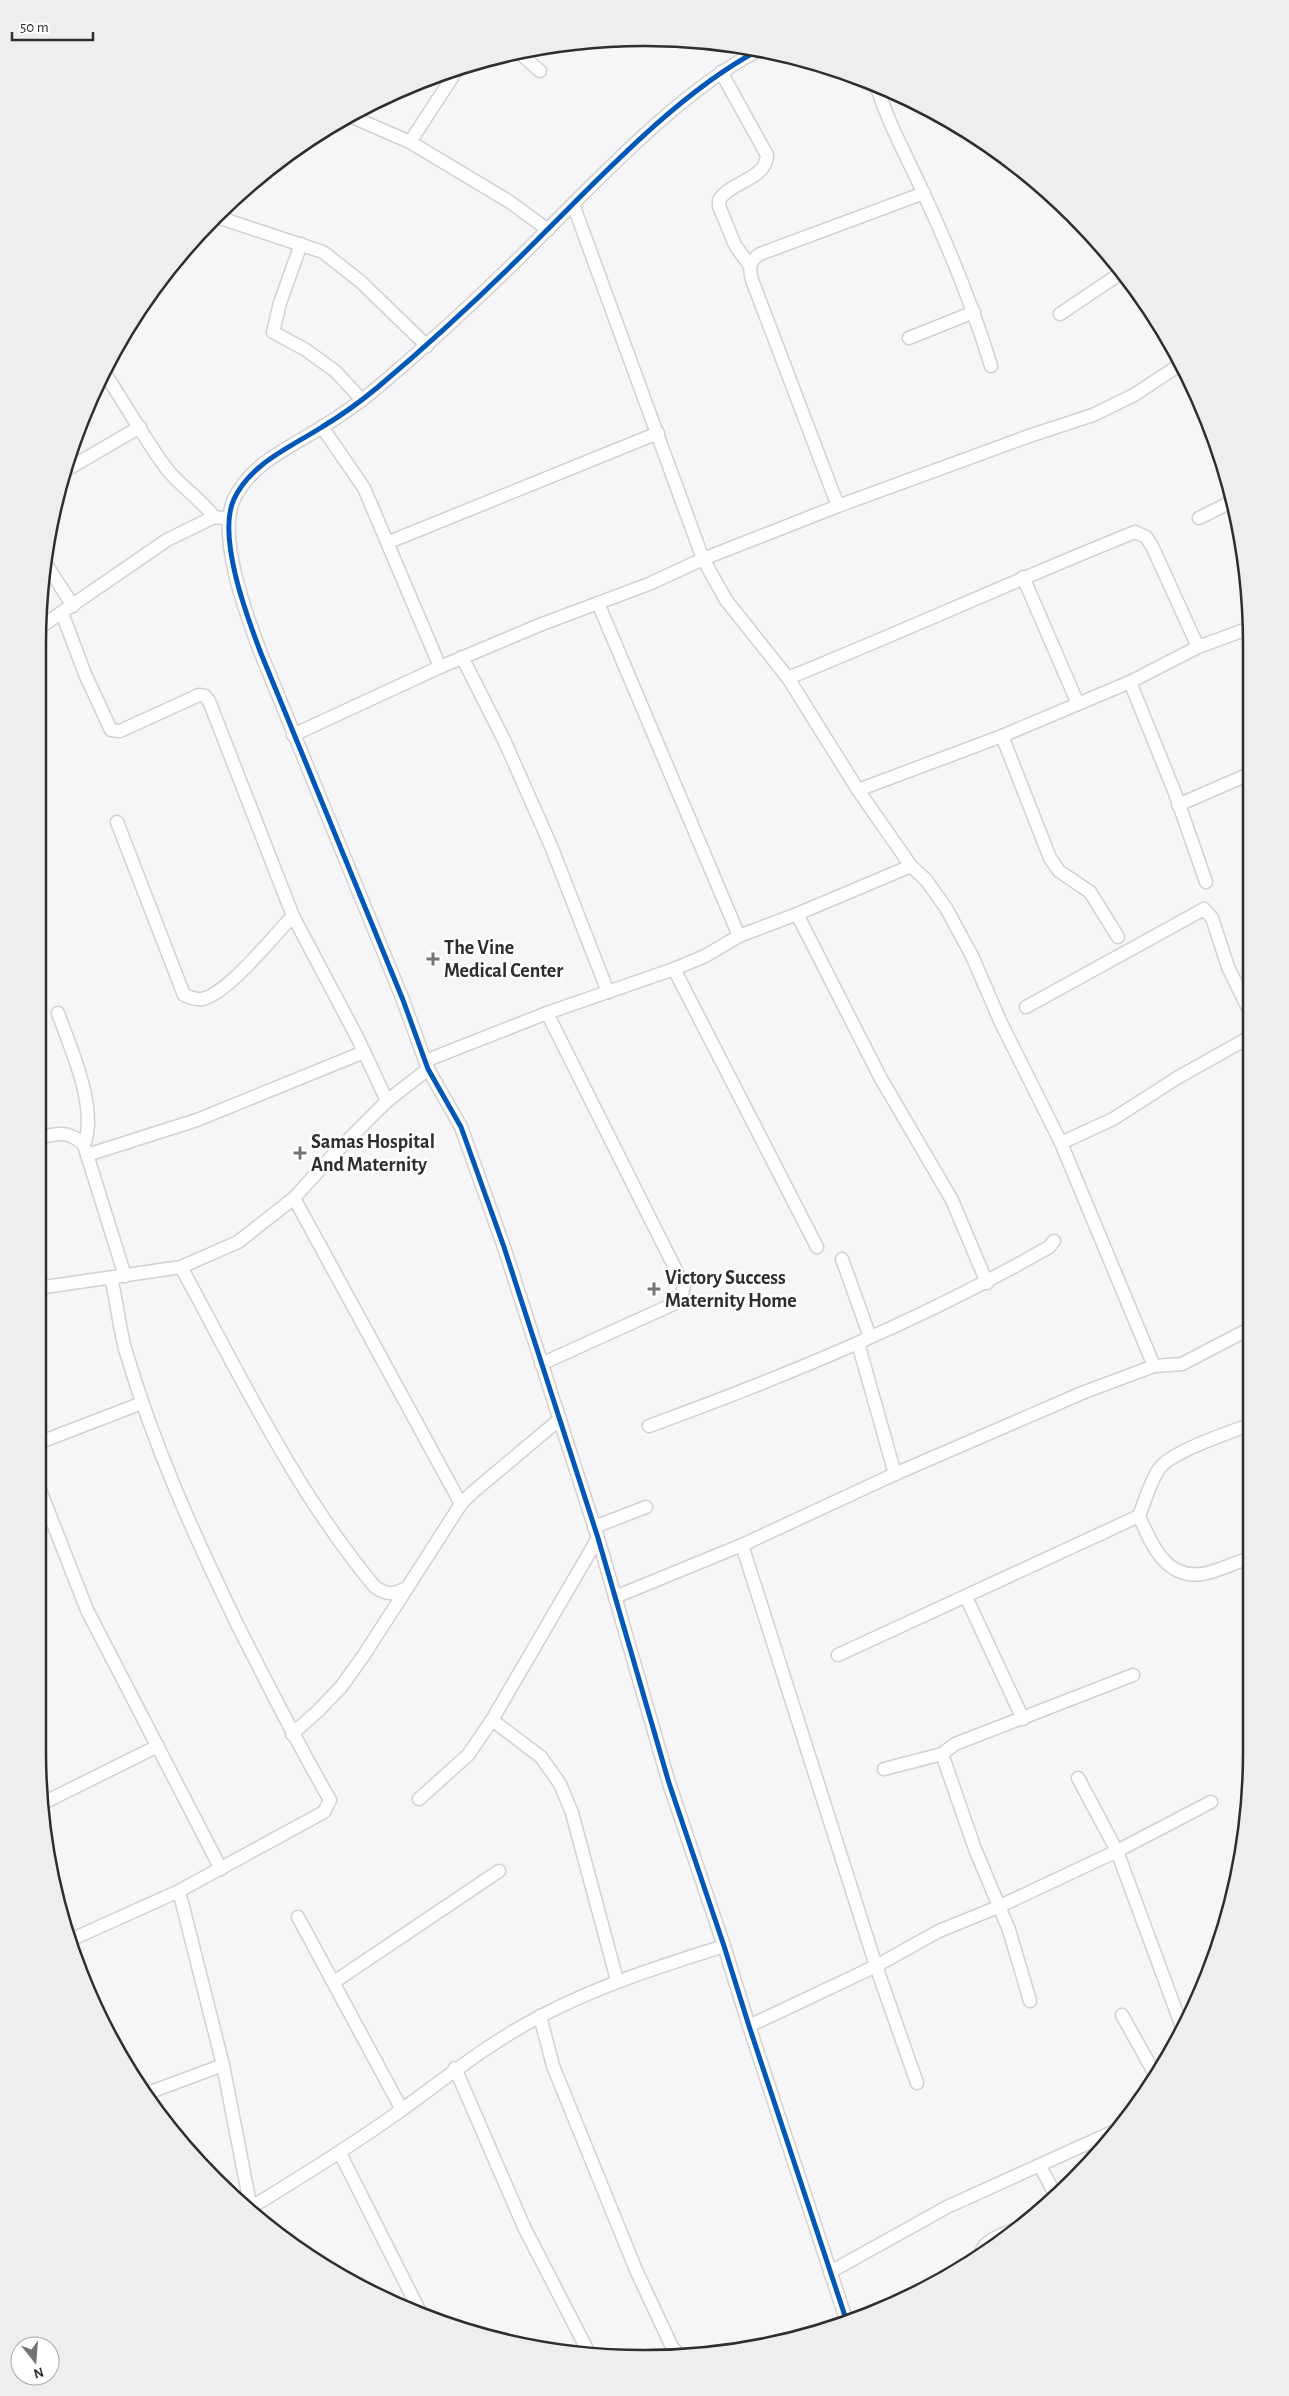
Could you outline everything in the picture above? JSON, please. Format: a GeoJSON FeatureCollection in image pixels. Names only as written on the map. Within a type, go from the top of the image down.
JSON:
{"type":"FeatureCollection","features":[{"type":"Feature","properties":{"kind":"street"},"geometry":{"type":"LineString","coordinates":[[749,56],[721,72],[651,130],[427,346],[362,400],[262,465],[246,481],[234,499],[228,519],[240,597],[293,735],[427,1065],[461,1127],[504,1247],[540,1364],[560,1419],[596,1532],[668,1783],[724,1946],[748,2026],[845,2315]]}},
{"type":"Feature","properties":{"kind":"street"},"geometry":{"type":"LineString","coordinates":[[526,59],[540,71]]}},
{"type":"Feature","properties":{"kind":"street"},"geometry":{"type":"LineString","coordinates":[[721,72],[767,155],[767,162],[761,171],[727,190],[719,200],[719,206],[735,245],[750,266],[752,280],[838,506]]}},
{"type":"Feature","properties":{"kind":"street"},"geometry":{"type":"LineString","coordinates":[[410,142],[452,78]]}},
{"type":"Feature","properties":{"kind":"street"},"geometry":{"type":"LineString","coordinates":[[880,95],[894,131],[924,193],[974,312],[991,366]]}},
{"type":"Feature","properties":{"kind":"street"},"geometry":{"type":"LineString","coordinates":[[358,119],[410,142],[510,202],[548,230]]}},
{"type":"Feature","properties":{"kind":"street"},"geometry":{"type":"LineString","coordinates":[[750,266],[755,257],[760,254],[924,193]]}},
{"type":"Feature","properties":{"kind":"street"},"geometry":{"type":"LineString","coordinates":[[573,204],[703,558],[726,600],[788,678],[858,790],[911,866],[926,880],[946,908],[972,956],[1001,1023],[1061,1143],[1154,1366]]}},
{"type":"Feature","properties":{"kind":"street"},"geometry":{"type":"LineString","coordinates":[[223,219],[323,252],[361,282],[427,346]]}},
{"type":"Feature","properties":{"kind":"street"},"geometry":{"type":"LineString","coordinates":[[301,244],[280,302],[273,332],[306,350],[335,371],[362,400]]}},
{"type":"Feature","properties":{"kind":"street"},"geometry":{"type":"LineString","coordinates":[[1060,314],[1116,277]]}},
{"type":"Feature","properties":{"kind":"street"},"geometry":{"type":"LineString","coordinates":[[909,338],[974,312]]}},
{"type":"Feature","properties":{"kind":"street"},"geometry":{"type":"LineString","coordinates":[[293,735],[462,657],[649,584],[703,558],[838,506],[1093,415],[1134,395],[1175,368]]}},
{"type":"Feature","properties":{"kind":"street"},"geometry":{"type":"LineString","coordinates":[[108,379],[167,468],[185,489],[202,500],[214,517]]}},
{"type":"Feature","properties":{"kind":"street"},"geometry":{"type":"LineString","coordinates":[[74,465],[140,427]]}},
{"type":"Feature","properties":{"kind":"street"},"geometry":{"type":"LineString","coordinates":[[322,427],[364,488],[389,542],[440,667]]}},
{"type":"Feature","properties":{"kind":"street"},"geometry":{"type":"LineString","coordinates":[[389,542],[658,433]]}},
{"type":"Feature","properties":{"kind":"street"},"geometry":{"type":"LineString","coordinates":[[1199,518],[1225,505]]}},
{"type":"Feature","properties":{"kind":"street"},"geometry":{"type":"LineString","coordinates":[[47,623],[167,540],[214,517],[228,519]]}},
{"type":"Feature","properties":{"kind":"street"},"geometry":{"type":"LineString","coordinates":[[788,678],[900,632],[1023,577],[1135,532],[1146,537],[1155,552],[1198,647]]}},
{"type":"Feature","properties":{"kind":"street"},"geometry":{"type":"LineString","coordinates":[[50,573],[67,609],[84,674],[111,730],[120,731],[199,696],[205,696],[209,701],[293,916],[364,1052],[387,1101]]}},
{"type":"Feature","properties":{"kind":"street"},"geometry":{"type":"LineString","coordinates":[[1023,577],[1078,704]]}},
{"type":"Feature","properties":{"kind":"street"},"geometry":{"type":"LineString","coordinates":[[598,603],[739,936]]}},
{"type":"Feature","properties":{"kind":"street"},"geometry":{"type":"LineString","coordinates":[[858,790],[1002,736],[1130,682],[1198,647],[1242,630]]}},
{"type":"Feature","properties":{"kind":"street"},"geometry":{"type":"LineString","coordinates":[[462,657],[504,740],[551,846],[608,992]]}},
{"type":"Feature","properties":{"kind":"street"},"geometry":{"type":"LineString","coordinates":[[1130,682],[1206,882]]}},
{"type":"Feature","properties":{"kind":"street"},"geometry":{"type":"LineString","coordinates":[[1002,736],[1050,858],[1060,871],[1090,892],[1118,937]]}},
{"type":"Feature","properties":{"kind":"street"},"geometry":{"type":"LineString","coordinates":[[1178,805],[1243,777]]}},
{"type":"Feature","properties":{"kind":"street"},"geometry":{"type":"LineString","coordinates":[[117,822],[184,995],[194,999],[203,999],[221,989],[239,975],[293,916]]}},
{"type":"Feature","properties":{"kind":"street"},"geometry":{"type":"LineString","coordinates":[[46,1286],[181,1267],[238,1242],[294,1198],[333,1155],[387,1101],[427,1065],[547,1013],[674,969],[705,956],[739,936],[911,866]]}},
{"type":"Feature","properties":{"kind":"street"},"geometry":{"type":"LineString","coordinates":[[1026,1007],[1204,909],[1212,918],[1228,967],[1243,998]]}},
{"type":"Feature","properties":{"kind":"street"},"geometry":{"type":"LineString","coordinates":[[797,914],[880,1077],[952,1200],[987,1283]]}},
{"type":"Feature","properties":{"kind":"street"},"geometry":{"type":"LineString","coordinates":[[674,969],[817,1247]]}},
{"type":"Feature","properties":{"kind":"street"},"geometry":{"type":"LineString","coordinates":[[58,1013],[79,1073],[86,1107],[86,1150],[125,1276]]}},
{"type":"Feature","properties":{"kind":"street"},"geometry":{"type":"LineString","coordinates":[[540,1364],[680,1301],[684,1286],[547,1013]]}},
{"type":"Feature","properties":{"kind":"street"},"geometry":{"type":"LineString","coordinates":[[1061,1143],[1108,1122],[1177,1078],[1243,1041]]}},
{"type":"Feature","properties":{"kind":"street"},"geometry":{"type":"LineString","coordinates":[[86,1150],[198,1120],[364,1052]]}},
{"type":"Feature","properties":{"kind":"street"},"geometry":{"type":"LineString","coordinates":[[46,1136],[62,1132],[72,1135],[86,1150]]}},
{"type":"Feature","properties":{"kind":"street"},"geometry":{"type":"LineString","coordinates":[[294,1198],[461,1504]]}},
{"type":"Feature","properties":{"kind":"street"},"geometry":{"type":"LineString","coordinates":[[648,1426],[749,1390],[858,1343],[987,1283],[1049,1247],[1054,1241]]}},
{"type":"Feature","properties":{"kind":"street"},"geometry":{"type":"LineString","coordinates":[[842,1259],[870,1337]]}},
{"type":"Feature","properties":{"kind":"street"},"geometry":{"type":"LineString","coordinates":[[181,1267],[296,1476],[320,1515],[375,1587],[385,1594],[396,1593],[406,1588]]}},
{"type":"Feature","properties":{"kind":"street"},"geometry":{"type":"LineString","coordinates":[[76,1937],[221,1869],[324,1812],[330,1800],[292,1734],[194,1536],[157,1448],[126,1350],[111,1278]]}},
{"type":"Feature","properties":{"kind":"street"},"geometry":{"type":"LineString","coordinates":[[615,1598],[742,1545],[895,1474],[1082,1393],[1154,1366],[1182,1364],[1243,1332]]}},
{"type":"Feature","properties":{"kind":"street"},"geometry":{"type":"LineString","coordinates":[[858,1343],[895,1474]]}},
{"type":"Feature","properties":{"kind":"street"},"geometry":{"type":"LineString","coordinates":[[46,1440],[142,1403]]}},
{"type":"Feature","properties":{"kind":"street"},"geometry":{"type":"LineString","coordinates":[[292,1734],[341,1687],[364,1655],[461,1504],[560,1419]]}},
{"type":"Feature","properties":{"kind":"street"},"geometry":{"type":"LineString","coordinates":[[838,1655],[1140,1516],[1158,1470],[1164,1462],[1196,1446],[1243,1427]]}},
{"type":"Feature","properties":{"kind":"street"},"geometry":{"type":"LineString","coordinates":[[46,1505],[87,1610],[221,1869]]}},
{"type":"Feature","properties":{"kind":"street"},"geometry":{"type":"LineString","coordinates":[[419,1799],[468,1755],[492,1720],[596,1532],[646,1507]]}},
{"type":"Feature","properties":{"kind":"street"},"geometry":{"type":"LineString","coordinates":[[1140,1516],[1154,1548],[1164,1562],[1176,1570],[1201,1574],[1243,1560]]}},
{"type":"Feature","properties":{"kind":"street"},"geometry":{"type":"LineString","coordinates":[[742,1545],[876,1966],[917,2083]]}},
{"type":"Feature","properties":{"kind":"street"},"geometry":{"type":"LineString","coordinates":[[966,1597],[1023,1719]]}},
{"type":"Feature","properties":{"kind":"street"},"geometry":{"type":"LineString","coordinates":[[884,1769],[942,1754],[955,1744],[1133,1675]]}},
{"type":"Feature","properties":{"kind":"street"},"geometry":{"type":"LineString","coordinates":[[492,1720],[541,1757],[560,1784],[572,1813],[617,1980]]}},
{"type":"Feature","properties":{"kind":"street"},"geometry":{"type":"LineString","coordinates":[[49,1800],[158,1746]]}},
{"type":"Feature","properties":{"kind":"street"},"geometry":{"type":"LineString","coordinates":[[942,1754],[948,1777],[1015,1949],[1030,2001]]}},
{"type":"Feature","properties":{"kind":"street"},"geometry":{"type":"LineString","coordinates":[[1078,1778],[1116,1851],[1179,2020]]}},
{"type":"Feature","properties":{"kind":"street"},"geometry":{"type":"LineString","coordinates":[[748,2026],[876,1966],[939,1931],[998,1906],[1116,1851],[1210,1802]]}},
{"type":"Feature","properties":{"kind":"street"},"geometry":{"type":"LineString","coordinates":[[334,1982],[499,1871]]}},
{"type":"Feature","properties":{"kind":"street"},"geometry":{"type":"LineString","coordinates":[[179,1890],[223,2065],[249,2200]]}},
{"type":"Feature","properties":{"kind":"street"},"geometry":{"type":"LineString","coordinates":[[298,1917],[402,2110]]}},
{"type":"Feature","properties":{"kind":"street"},"geometry":{"type":"LineString","coordinates":[[257,2207],[402,2110],[456,2068],[540,2016],[617,1980],[724,1946]]}},
{"type":"Feature","properties":{"kind":"street"},"geometry":{"type":"LineString","coordinates":[[540,2016],[553,2066],[636,2270],[674,2348]]}},
{"type":"Feature","properties":{"kind":"street"},"geometry":{"type":"LineString","coordinates":[[1122,2016],[1152,2069]]}},
{"type":"Feature","properties":{"kind":"street"},"geometry":{"type":"LineString","coordinates":[[152,2091],[223,2065]]}},
{"type":"Feature","properties":{"kind":"street"},"geometry":{"type":"LineString","coordinates":[[456,2068],[524,2227],[586,2347]]}},
{"type":"Feature","properties":{"kind":"street"},"geometry":{"type":"LineString","coordinates":[[830,2272],[947,2206],[1101,2137]]}},
{"type":"Feature","properties":{"kind":"street"},"geometry":{"type":"LineString","coordinates":[[340,2152],[416,2304]]}},
{"type":"Feature","properties":{"kind":"street"},"geometry":{"type":"LineString","coordinates":[[1040,2166],[1052,2189]]}},
{"type":"Feature","properties":{"kind":"cycle path"},"geometry":{"type":"LineString","coordinates":[[749,56],[701,87],[620,157],[485,291],[378,387],[344,413],[273,457],[251,475],[241,486],[234,499],[230,515],[229,533],[235,575],[260,651],[403,1000],[428,1069],[461,1127],[504,1247],[598,1538],[669,1783],[845,2315]]}},
{"type":"Feature","properties":{"kind":"place","name":"The Vine Medical Center"},"geometry":{"type":"Point","coordinates":[433,959]}},
{"type":"Feature","properties":{"kind":"place","name":"Samas Hospital And Maternity"},"geometry":{"type":"Point","coordinates":[300,1153]}},
{"type":"Feature","properties":{"kind":"place","name":"Victory Success Maternity Home"},"geometry":{"type":"Point","coordinates":[654,1289]}}]}
